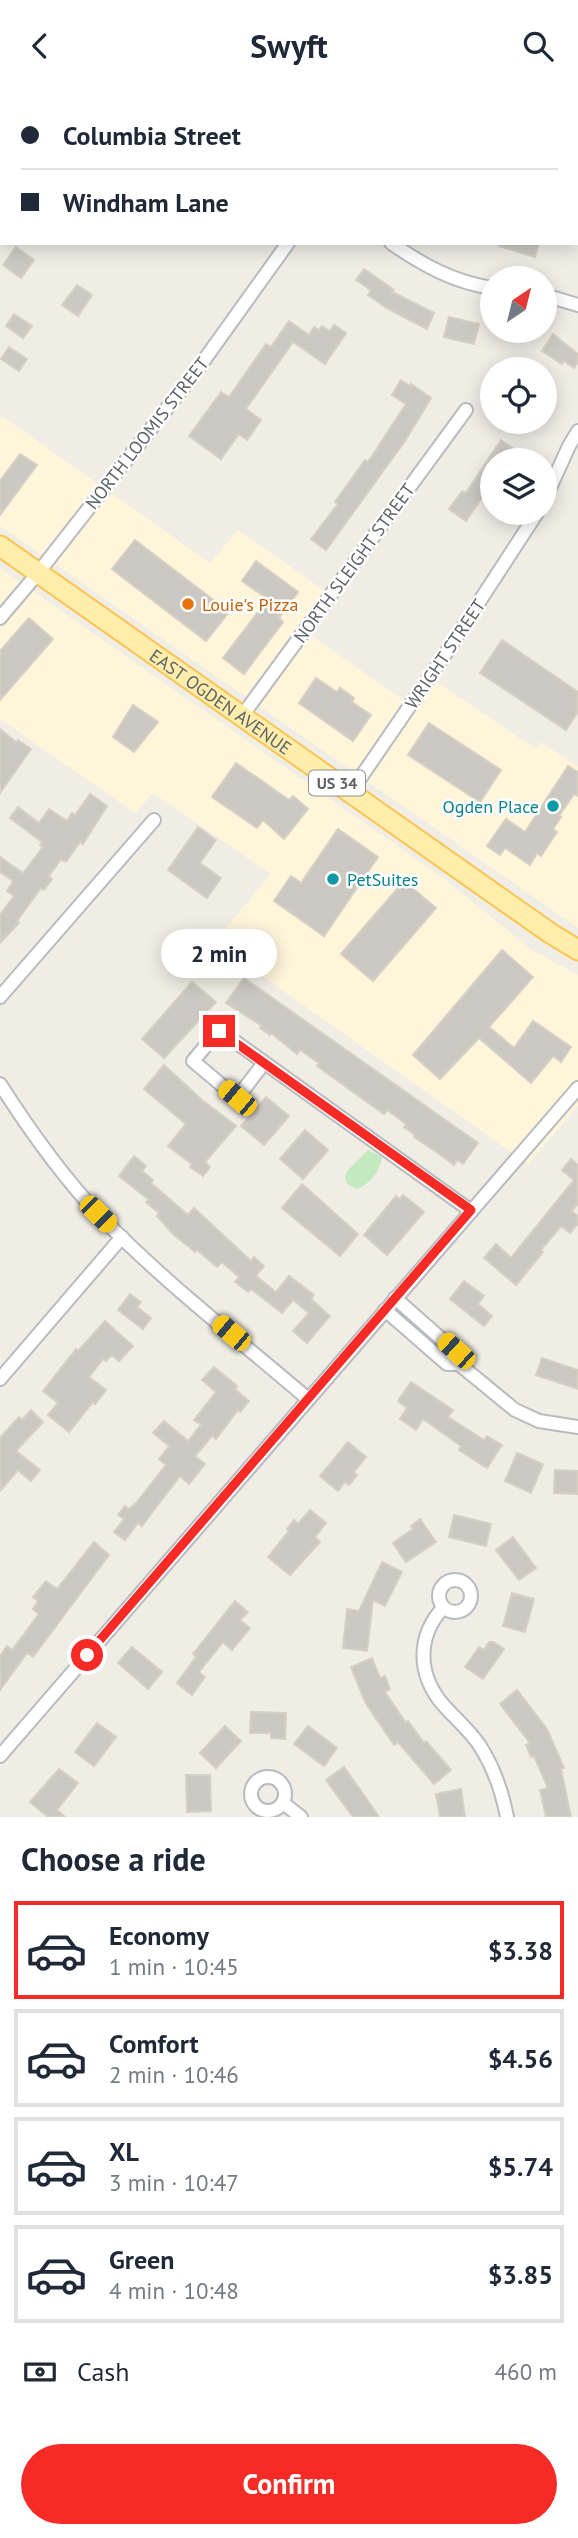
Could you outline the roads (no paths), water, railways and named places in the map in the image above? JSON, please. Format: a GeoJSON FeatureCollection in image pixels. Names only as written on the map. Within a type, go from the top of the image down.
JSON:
{"type":"FeatureCollection","features":[{"type":"Feature","properties":{"kind":"main road","name":"EAST OGDEN AVENUE"},"geometry":{"type":"LineString","coordinates":[[0,546],[550,933],[578,950]]}},
{"type":"Feature","properties":{"kind":"street","name":"NORTH LOOMIS STREET"},"geometry":{"type":"LineString","coordinates":[[0,618],[205,359],[287,245]]}},
{"type":"Feature","properties":{"kind":"street"},"geometry":{"type":"LineString","coordinates":[[394,245],[438,273],[480,286]]}},
{"type":"Feature","properties":{"kind":"street"},"geometry":{"type":"LineString","coordinates":[[557,299],[578,305]]}},
{"type":"Feature","properties":{"kind":"street","name":"NORTH SLEIGHT STREET"},"geometry":{"type":"LineString","coordinates":[[242,716],[466,410]]}},
{"type":"Feature","properties":{"kind":"street"},"geometry":{"type":"LineString","coordinates":[[557,472],[578,431]]}},
{"type":"Feature","properties":{"kind":"street","name":"WRIGHT STREET"},"geometry":{"type":"LineString","coordinates":[[350,793],[529,525]]}},
{"type":"Feature","properties":{"kind":"street"},"geometry":{"type":"LineString","coordinates":[[0,996],[155,820]]}},
{"type":"Feature","properties":{"kind":"street"},"geometry":{"type":"LineString","coordinates":[[264,1063],[237,1098],[193,1061],[219,1031],[471,1210]]}},
{"type":"Feature","properties":{"kind":"street"},"geometry":{"type":"LineString","coordinates":[[0,1084],[54,1161],[98,1214],[308,1399]]}},
{"type":"Feature","properties":{"kind":"street"},"geometry":{"type":"LineString","coordinates":[[0,1756],[578,1088]]}},
{"type":"Feature","properties":{"kind":"street"},"geometry":{"type":"LineString","coordinates":[[0,1379],[122,1237]]}},
{"type":"Feature","properties":{"kind":"street"},"geometry":{"type":"LineString","coordinates":[[395,1298],[456,1351],[459,1364],[515,1410],[539,1422],[578,1427]]}},
{"type":"Feature","properties":{"kind":"street"},"geometry":{"type":"LineString","coordinates":[[384,1310],[447,1364],[459,1364]]}},
{"type":"Feature","properties":{"kind":"street"},"geometry":{"type":"LineString","coordinates":[[443,1608],[432,1619],[424,1641],[422,1656],[427,1679],[441,1702],[481,1746],[500,1787],[506,1817]]}},
{"type":"Feature","properties":{"kind":"street"},"geometry":{"type":"LineString","coordinates":[[282,1803],[301,1817]]}},
{"type":"Feature","properties":{"kind":"place","name":"Louie's Pizza"},"geometry":{"type":"Point","coordinates":[188,604]}},
{"type":"Feature","properties":{"kind":"place","name":"Ogden Place"},"geometry":{"type":"Point","coordinates":[553,806]}},
{"type":"Feature","properties":{"kind":"place","name":"PetSuites"},"geometry":{"type":"Point","coordinates":[333,879]}}]}
